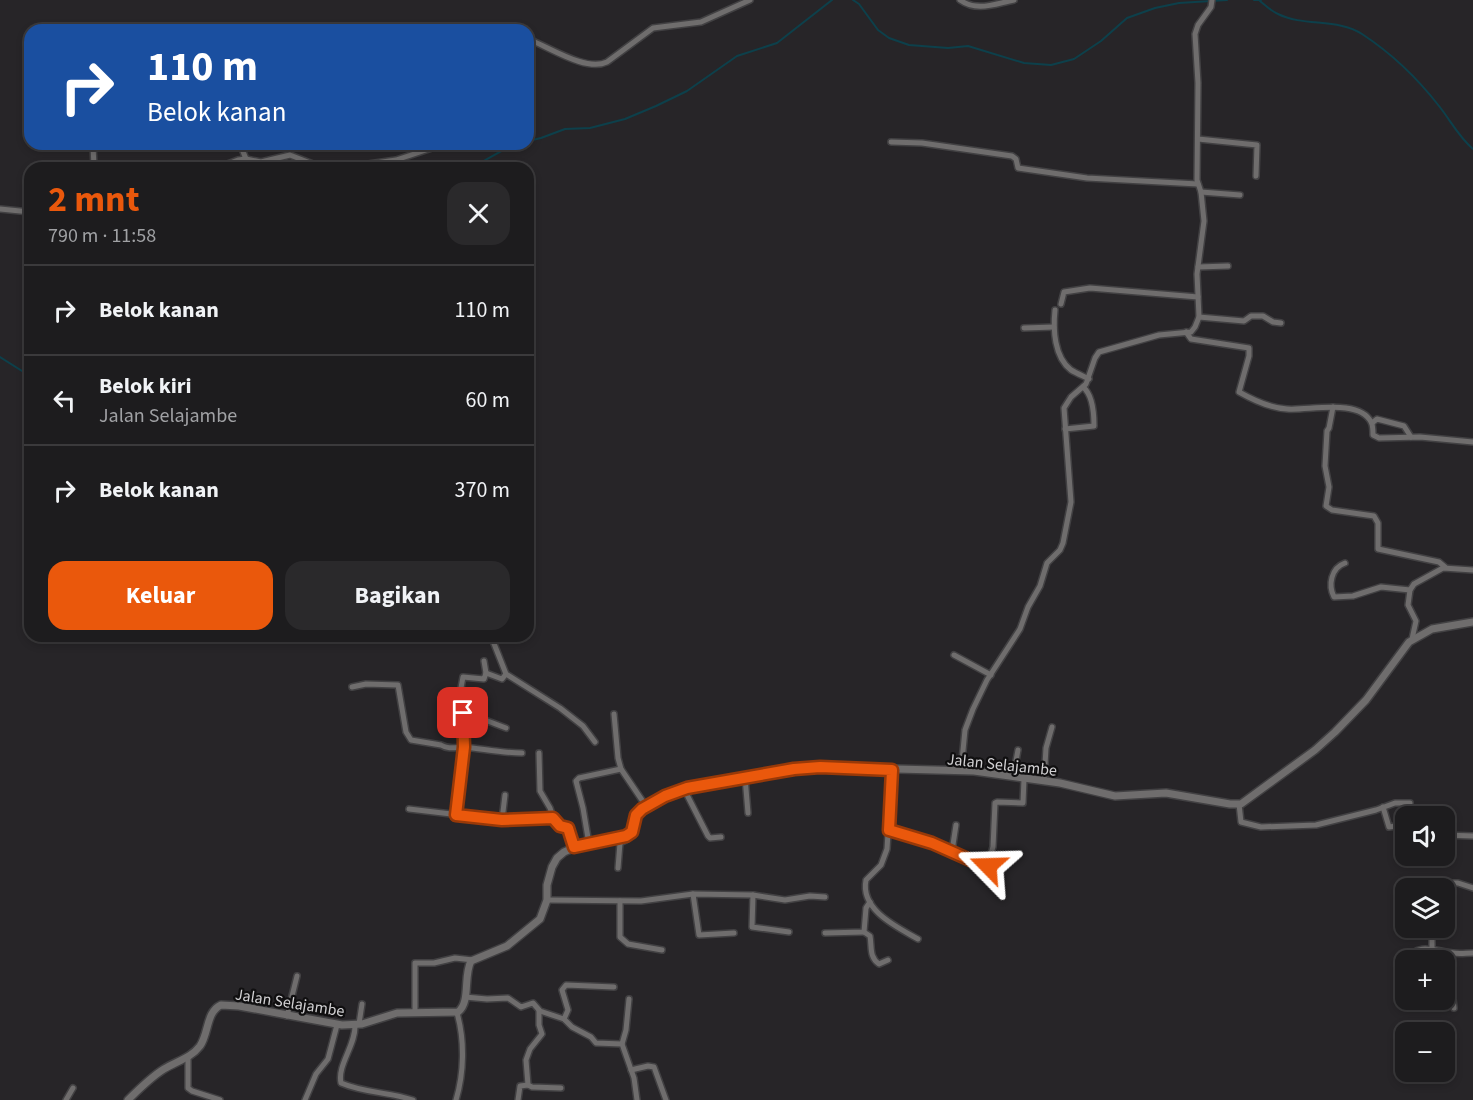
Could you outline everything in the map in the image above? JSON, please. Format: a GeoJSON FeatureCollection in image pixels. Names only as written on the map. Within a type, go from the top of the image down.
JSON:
{"type":"FeatureCollection","features":[{"type":"Feature","properties":{"kind":"street"},"geometry":{"type":"LineString","coordinates":[[534,42],[586,64],[599,65],[607,62],[653,28],[701,22],[750,0]]}},
{"type":"Feature","properties":{"kind":"street"},"geometry":{"type":"LineString","coordinates":[[960,0],[969,6],[978,8],[1014,0]]}},
{"type":"Feature","properties":{"kind":"street"},"geometry":{"type":"LineString","coordinates":[[961,771],[966,730],[979,695],[1020,629],[1028,607],[1040,586],[1047,562],[1063,543],[1071,502],[1065,405],[1089,379],[1095,358],[1102,350],[1159,335],[1186,332],[1194,329],[1199,317],[1198,267],[1204,221],[1202,192],[1198,184],[1198,83],[1195,34],[1198,25],[1212,7],[1212,0]]}},
{"type":"Feature","properties":{"kind":"street"},"geometry":{"type":"LineString","coordinates":[[1198,139],[1258,146],[1256,176]]}},
{"type":"Feature","properties":{"kind":"street"},"geometry":{"type":"LineString","coordinates":[[891,142],[922,143],[1012,156],[1016,159],[1018,168],[1078,177],[1198,184]]}},
{"type":"Feature","properties":{"kind":"street"},"geometry":{"type":"LineString","coordinates":[[242,150],[246,159]]}},
{"type":"Feature","properties":{"kind":"street"},"geometry":{"type":"LineString","coordinates":[[382,162],[426,150]]}},
{"type":"Feature","properties":{"kind":"street"},"geometry":{"type":"LineString","coordinates":[[268,162],[290,155],[308,162]]}},
{"type":"Feature","properties":{"kind":"street"},"geometry":{"type":"LineString","coordinates":[[230,162],[246,159],[252,162]]}},
{"type":"Feature","properties":{"kind":"street"},"geometry":{"type":"LineString","coordinates":[[1202,192],[1240,195]]}},
{"type":"Feature","properties":{"kind":"street"},"geometry":{"type":"LineString","coordinates":[[0,209],[24,211]]}},
{"type":"Feature","properties":{"kind":"street"},"geometry":{"type":"LineString","coordinates":[[1198,267],[1228,266]]}},
{"type":"Feature","properties":{"kind":"street"},"geometry":{"type":"LineString","coordinates":[[1061,304],[1064,292],[1090,288],[1198,297]]}},
{"type":"Feature","properties":{"kind":"street"},"geometry":{"type":"LineString","coordinates":[[1055,310],[1054,327],[1058,348],[1065,364],[1089,379]]}},
{"type":"Feature","properties":{"kind":"street"},"geometry":{"type":"LineString","coordinates":[[1199,317],[1244,321],[1251,316],[1263,316],[1273,322],[1281,323]]}},
{"type":"Feature","properties":{"kind":"street"},"geometry":{"type":"LineString","coordinates":[[1024,328],[1054,327]]}},
{"type":"Feature","properties":{"kind":"street"},"geometry":{"type":"LineString","coordinates":[[1186,332],[1193,340],[1250,348],[1246,369],[1238,389],[1241,393],[1269,406],[1288,410],[1355,409],[1372,423],[1375,437],[1411,437],[1473,442]]}},
{"type":"Feature","properties":{"kind":"street"},"geometry":{"type":"LineString","coordinates":[[1065,429],[1094,426],[1090,398],[1083,387]]}},
{"type":"Feature","properties":{"kind":"street"},"geometry":{"type":"LineString","coordinates":[[1333,408],[1327,430],[1325,466],[1329,487],[1326,507],[1332,510],[1374,516],[1378,523],[1378,549],[1439,562],[1445,567]]}},
{"type":"Feature","properties":{"kind":"street"},"geometry":{"type":"LineString","coordinates":[[1372,423],[1377,419],[1404,426],[1411,437]]}},
{"type":"Feature","properties":{"kind":"street"},"geometry":{"type":"LineString","coordinates":[[1344,563],[1332,573],[1331,591],[1334,597],[1353,596],[1381,587],[1410,590]]}},
{"type":"Feature","properties":{"kind":"street"},"geometry":{"type":"LineString","coordinates":[[1412,639],[1416,621],[1408,607],[1410,590],[1418,581],[1445,567],[1473,570]]}},
{"type":"Feature","properties":{"kind":"street"},"geometry":{"type":"LineString","coordinates":[[1410,803],[1395,803],[1326,824],[1261,827],[1241,822],[1239,804],[1329,738],[1363,704],[1412,639],[1432,628],[1473,622]]}},
{"type":"Feature","properties":{"kind":"street"},"geometry":{"type":"LineString","coordinates":[[493,642],[506,674],[560,708],[583,726],[595,742]]}},
{"type":"Feature","properties":{"kind":"street"},"geometry":{"type":"LineString","coordinates":[[954,655],[991,675]]}},
{"type":"Feature","properties":{"kind":"street"},"geometry":{"type":"LineString","coordinates":[[484,661],[486,673],[483,680],[462,678],[458,704],[463,709],[506,728]]}},
{"type":"Feature","properties":{"kind":"street"},"geometry":{"type":"LineString","coordinates":[[486,673],[501,679],[506,674]]}},
{"type":"Feature","properties":{"kind":"street"},"geometry":{"type":"LineString","coordinates":[[352,687],[366,684],[397,684],[408,739],[446,748],[464,747],[497,753],[522,753]]}},
{"type":"Feature","properties":{"kind":"street"},"geometry":{"type":"LineString","coordinates":[[456,815],[464,747],[463,709]]}},
{"type":"Feature","properties":{"kind":"street"},"geometry":{"type":"LineString","coordinates":[[415,1013],[415,963],[434,963],[455,958],[473,960],[494,953],[523,935],[540,919],[547,900],[548,882],[555,862],[564,852],[574,847],[626,836],[632,831],[636,815],[646,806],[621,769],[614,714]]}},
{"type":"Feature","properties":{"kind":"street"},"geometry":{"type":"LineString","coordinates":[[1044,781],[1046,748],[1052,727]]}},
{"type":"Feature","properties":{"kind":"street"},"geometry":{"type":"LineString","coordinates":[[1013,777],[1018,750]]}},
{"type":"Feature","properties":{"kind":"street"},"geometry":{"type":"LineString","coordinates":[[539,753],[540,791],[553,818],[560,826],[568,828],[574,847]]}},
{"type":"Feature","properties":{"kind":"street","name":"Jalan Selajambe"},"geometry":{"type":"LineString","coordinates":[[646,806],[684,789],[745,777],[812,768],[961,771],[1067,784],[1115,796],[1166,793],[1239,804]]}},
{"type":"Feature","properties":{"kind":"street"},"geometry":{"type":"LineString","coordinates":[[589,844],[576,781],[579,778],[621,769]]}},
{"type":"Feature","properties":{"kind":"street"},"geometry":{"type":"LineString","coordinates":[[892,770],[885,858],[865,883],[866,895],[890,922],[918,939]]}},
{"type":"Feature","properties":{"kind":"street"},"geometry":{"type":"LineString","coordinates":[[745,777],[748,813]]}},
{"type":"Feature","properties":{"kind":"street"},"geometry":{"type":"LineString","coordinates":[[889,830],[952,851],[986,867],[993,847],[995,803],[1024,802],[1024,779]]}},
{"type":"Feature","properties":{"kind":"street"},"geometry":{"type":"LineString","coordinates":[[684,789],[708,836],[710,838],[721,837]]}},
{"type":"Feature","properties":{"kind":"street"},"geometry":{"type":"LineString","coordinates":[[502,820],[505,795]]}},
{"type":"Feature","properties":{"kind":"street"},"geometry":{"type":"LineString","coordinates":[[1383,807],[1389,827],[1395,826]]}},
{"type":"Feature","properties":{"kind":"street"},"geometry":{"type":"LineString","coordinates":[[409,809],[502,820],[553,818]]}},
{"type":"Feature","properties":{"kind":"street"},"geometry":{"type":"LineString","coordinates":[[952,851],[956,825]]}},
{"type":"Feature","properties":{"kind":"street"},"geometry":{"type":"LineString","coordinates":[[1455,835],[1473,836]]}},
{"type":"Feature","properties":{"kind":"street"},"geometry":{"type":"LineString","coordinates":[[618,868],[620,843],[626,840],[626,836]]}},
{"type":"Feature","properties":{"kind":"street"},"geometry":{"type":"LineString","coordinates":[[1455,883],[1473,888]]}},
{"type":"Feature","properties":{"kind":"street"},"geometry":{"type":"LineString","coordinates":[[547,900],[641,902],[693,894],[753,895],[785,900],[810,896],[825,897]]}},
{"type":"Feature","properties":{"kind":"street"},"geometry":{"type":"LineString","coordinates":[[693,894],[699,935],[734,933]]}},
{"type":"Feature","properties":{"kind":"street"},"geometry":{"type":"LineString","coordinates":[[753,895],[752,927],[789,932]]}},
{"type":"Feature","properties":{"kind":"street"},"geometry":{"type":"LineString","coordinates":[[620,901],[620,938],[628,944],[662,950]]}},
{"type":"Feature","properties":{"kind":"street"},"geometry":{"type":"LineString","coordinates":[[864,932],[866,908],[870,902]]}},
{"type":"Feature","properties":{"kind":"street"},"geometry":{"type":"LineString","coordinates":[[825,933],[864,932],[871,938],[871,952],[875,962],[879,964],[888,960]]}},
{"type":"Feature","properties":{"kind":"street"},"geometry":{"type":"LineString","coordinates":[[1432,938],[1432,949]]}},
{"type":"Feature","properties":{"kind":"street"},"geometry":{"type":"LineString","coordinates":[[1423,950],[1437,950]]}},
{"type":"Feature","properties":{"kind":"street"},"geometry":{"type":"LineString","coordinates":[[1455,953],[1473,953]]}},
{"type":"Feature","properties":{"kind":"street"},"geometry":{"type":"LineString","coordinates":[[456,1100],[462,1075],[461,1035],[457,1013],[463,1009],[468,969],[473,960]]}},
{"type":"Feature","properties":{"kind":"street"},"geometry":{"type":"LineString","coordinates":[[287,1016],[297,976]]}},
{"type":"Feature","properties":{"kind":"street"},"geometry":{"type":"LineString","coordinates":[[564,1019],[568,1010],[562,990],[564,986],[614,987]]}},
{"type":"Feature","properties":{"kind":"street"},"geometry":{"type":"LineString","coordinates":[[465,997],[508,998],[521,1007],[533,1003],[539,1011],[564,1019],[596,1043],[622,1044]]}},
{"type":"Feature","properties":{"kind":"street"},"geometry":{"type":"LineString","coordinates":[[629,999],[626,1030],[622,1044],[631,1070],[637,1100]]}},
{"type":"Feature","properties":{"kind":"street"},"geometry":{"type":"LineString","coordinates":[[362,1004],[354,1037],[340,1076],[341,1083],[413,1100]]}},
{"type":"Feature","properties":{"kind":"street","name":"Jalan Selajambe"},"geometry":{"type":"LineString","coordinates":[[128,1100],[158,1073],[188,1056],[201,1044],[213,1011],[219,1006],[239,1006],[337,1025],[357,1025],[394,1014],[457,1013]]}},
{"type":"Feature","properties":{"kind":"street"},"geometry":{"type":"LineString","coordinates":[[528,1084],[526,1060],[530,1049],[542,1034],[539,1025],[539,1011]]}},
{"type":"Feature","properties":{"kind":"street"},"geometry":{"type":"LineString","coordinates":[[305,1100],[316,1074],[328,1059],[337,1025]]}},
{"type":"Feature","properties":{"kind":"street"},"geometry":{"type":"LineString","coordinates":[[188,1056],[187,1084],[190,1090],[220,1100]]}},
{"type":"Feature","properties":{"kind":"street"},"geometry":{"type":"LineString","coordinates":[[631,1070],[654,1067],[666,1100]]}},
{"type":"Feature","properties":{"kind":"street"},"geometry":{"type":"LineString","coordinates":[[518,1100],[520,1086],[528,1084],[532,1087],[561,1088]]}},
{"type":"Feature","properties":{"kind":"street"},"geometry":{"type":"LineString","coordinates":[[66,1100],[73,1088]]}},
{"type":"Feature","properties":{"kind":"waterway"},"geometry":{"type":"LineString","coordinates":[[534,140],[565,129],[590,128],[625,119],[656,106],[687,91],[737,56],[777,43],[832,0]]}},
{"type":"Feature","properties":{"kind":"waterway"},"geometry":{"type":"LineString","coordinates":[[853,0],[859,4],[878,30],[889,38],[909,45],[948,48],[968,46],[1024,63],[1051,65],[1074,59],[1101,41],[1127,18],[1155,8],[1179,3],[1227,0]]}},
{"type":"Feature","properties":{"kind":"waterway"},"geometry":{"type":"LineString","coordinates":[[1254,0],[1261,0]]}},
{"type":"Feature","properties":{"kind":"waterway"},"geometry":{"type":"LineString","coordinates":[[1260,1],[1273,11],[1288,18],[1342,26],[1353,29],[1373,41],[1404,67],[1422,86],[1473,149]]}},
{"type":"Feature","properties":{"kind":"waterway"},"geometry":{"type":"LineString","coordinates":[[482,162],[503,150]]}},
{"type":"Feature","properties":{"kind":"waterway"},"geometry":{"type":"LineString","coordinates":[[0,357],[24,372]]}},
{"type":"Feature","properties":{"kind":"route"},"geometry":{"type":"LineString","coordinates":[[463,713],[464,747],[456,815],[502,820],[551,817],[560,826],[568,828],[574,847],[630,834],[636,815],[642,809],[665,796],[687,788],[794,769],[820,767],[892,770],[889,830],[932,843],[988,866]]}}]}
